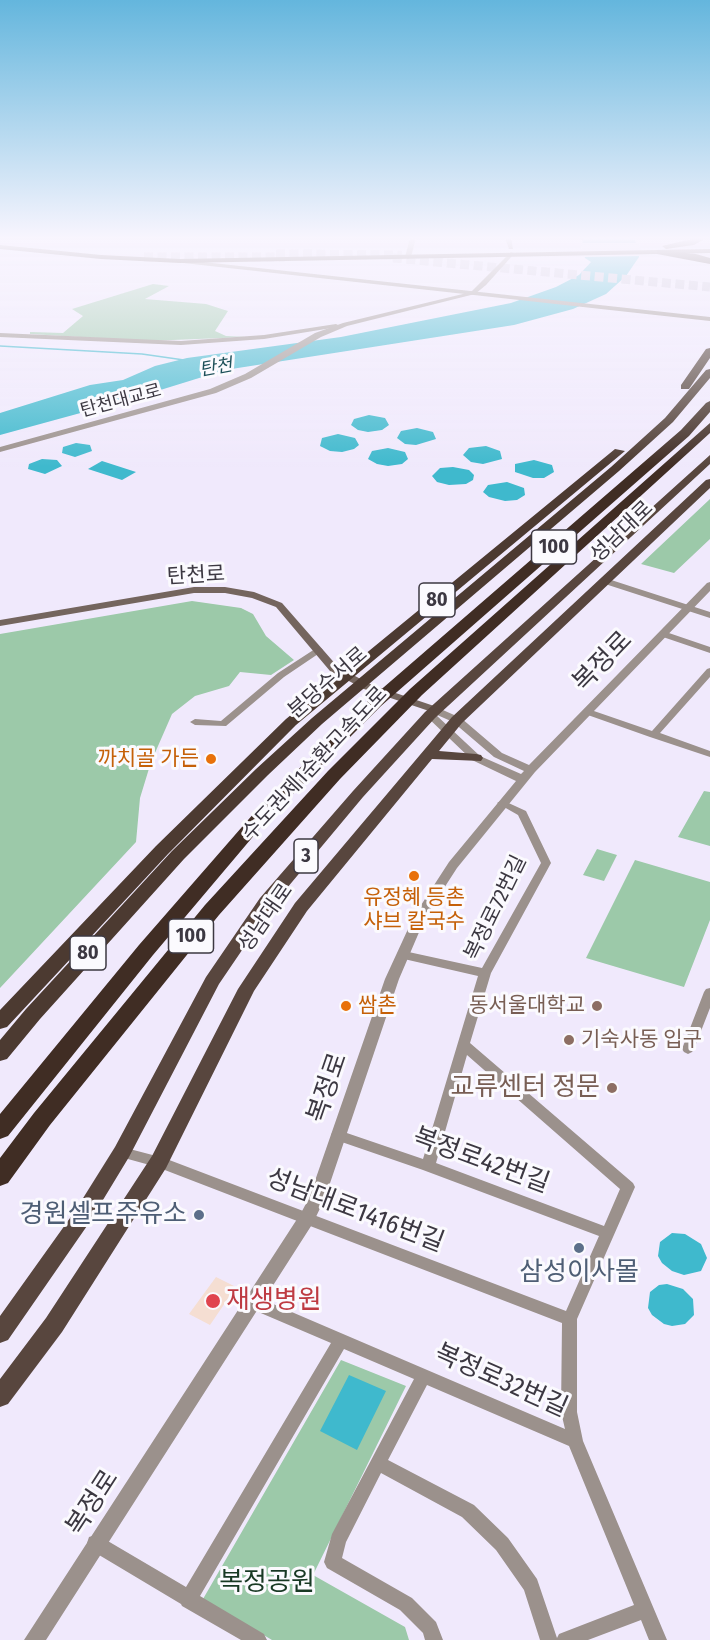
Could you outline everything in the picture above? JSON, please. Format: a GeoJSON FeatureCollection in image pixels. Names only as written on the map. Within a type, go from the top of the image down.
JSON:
{"type":"FeatureCollection","features":[{"type":"Feature","properties":{"kind":"highway","name":"분당수서로"},"geometry":{"type":"LineString","coordinates":[[0,1022],[170,852],[291,723],[657,417],[687,386],[710,351]]}},
{"type":"Feature","properties":{"kind":"highway","name":"분당수서로"},"geometry":{"type":"LineString","coordinates":[[0,1054],[170,852],[317,721],[662,427],[698,389],[710,372]]}},
{"type":"Feature","properties":{"kind":"highway","name":"수도권제1순환고속도로"},"geometry":{"type":"LineString","coordinates":[[0,1130],[146,950],[261,816],[375,702],[685,433],[710,405]]}},
{"type":"Feature","properties":{"kind":"highway","name":"수도권제1순환고속도로"},"geometry":{"type":"LineString","coordinates":[[0,1176],[42,1119],[212,910],[334,775],[416,692],[710,426]]}},
{"type":"Feature","properties":{"kind":"main road","name":"성남대로"},"geometry":{"type":"LineString","coordinates":[[0,1333],[82,1217],[122,1152],[212,981],[266,902],[431,712],[710,458]]}},
{"type":"Feature","properties":{"kind":"main road","name":"성남대로"},"geometry":{"type":"LineString","coordinates":[[0,1397],[54,1325],[159,1162],[247,989],[301,908],[457,720],[710,482]]}},
{"type":"Feature","properties":{"kind":"main road","name":"탄천로"},"geometry":{"type":"LineString","coordinates":[[0,623],[194,590],[225,590],[254,595],[279,605],[334,669],[368,687],[431,712]]}},
{"type":"Feature","properties":{"kind":"main road"},"geometry":{"type":"LineString","coordinates":[[429,754],[476,758]]}},
{"type":"Feature","properties":{"kind":"street","name":"탄천대교로"},"geometry":{"type":"LineString","coordinates":[[0,450],[182,400],[248,376],[318,335],[383,315]]}},
{"type":"Feature","properties":{"kind":"street"},"geometry":{"type":"LineString","coordinates":[[663,315],[710,320]]}},
{"type":"Feature","properties":{"kind":"street"},"geometry":{"type":"LineString","coordinates":[[0,335],[181,343],[264,337],[336,326]]}},
{"type":"Feature","properties":{"kind":"street"},"geometry":{"type":"LineString","coordinates":[[605,581],[710,615]]}},
{"type":"Feature","properties":{"kind":"street","name":"복정로"},"geometry":{"type":"LineString","coordinates":[[34,1640],[307,1218],[317,1198],[392,979],[420,916],[453,865],[502,803],[710,585]]}},
{"type":"Feature","properties":{"kind":"street"},"geometry":{"type":"LineString","coordinates":[[663,634],[710,650]]}},
{"type":"Feature","properties":{"kind":"street"},"geometry":{"type":"LineString","coordinates":[[195,722],[223,724],[281,675],[318,650]]}},
{"type":"Feature","properties":{"kind":"street"},"geometry":{"type":"LineString","coordinates":[[653,735],[710,671]]}},
{"type":"Feature","properties":{"kind":"street"},"geometry":{"type":"LineString","coordinates":[[431,712],[457,720],[527,775]]}},
{"type":"Feature","properties":{"kind":"street"},"geometry":{"type":"LineString","coordinates":[[431,712],[447,732],[476,758],[527,775]]}},
{"type":"Feature","properties":{"kind":"street"},"geometry":{"type":"LineString","coordinates":[[588,712],[710,754]]}},
{"type":"Feature","properties":{"kind":"street","name":"복정로72번길"},"geometry":{"type":"LineString","coordinates":[[428,1166],[485,973],[546,863],[522,813],[502,803]]}},
{"type":"Feature","properties":{"kind":"street"},"geometry":{"type":"LineString","coordinates":[[404,955],[485,973]]}},
{"type":"Feature","properties":{"kind":"street"},"geometry":{"type":"LineString","coordinates":[[688,1048],[710,992]]}},
{"type":"Feature","properties":{"kind":"street"},"geometry":{"type":"LineString","coordinates":[[463,1044],[628,1188],[570,1319],[569,1412],[575,1441]]}},
{"type":"Feature","properties":{"kind":"street","name":"복정로42번길"},"geometry":{"type":"LineString","coordinates":[[338,1135],[607,1233]]}},
{"type":"Feature","properties":{"kind":"street","name":"성남대로1416번길"},"geometry":{"type":"LineString","coordinates":[[122,1152],[159,1162],[570,1319]]}},
{"type":"Feature","properties":{"kind":"street","name":"복정로32번길"},"geometry":{"type":"LineString","coordinates":[[254,1303],[575,1441],[658,1640]]}},
{"type":"Feature","properties":{"kind":"street"},"geometry":{"type":"LineString","coordinates":[[188,1600],[341,1340]]}},
{"type":"Feature","properties":{"kind":"street"},"geometry":{"type":"LineString","coordinates":[[424,1375],[338,1540],[333,1562],[406,1604],[430,1628],[434,1640]]}},
{"type":"Feature","properties":{"kind":"street"},"geometry":{"type":"LineString","coordinates":[[378,1463],[468,1511],[502,1544],[531,1585],[549,1640]]}},
{"type":"Feature","properties":{"kind":"street"},"geometry":{"type":"LineString","coordinates":[[95,1543],[258,1640]]}},
{"type":"Feature","properties":{"kind":"street"},"geometry":{"type":"LineString","coordinates":[[565,1640],[646,1610]]}},
{"type":"Feature","properties":{"kind":"shaded area","name":"재생병원"},"geometry":{"type":"Polygon","coordinates":[[[216,1277],[236,1287],[210,1325],[189,1314],[216,1277]]]}},
{"type":"Feature","properties":{"kind":"green space"},"geometry":{"type":"Polygon","coordinates":[[[81,315],[226,315],[215,331],[226,336],[247,337],[148,341],[30,334],[30,332],[63,333],[83,316],[81,315]]]}},
{"type":"Feature","properties":{"kind":"green space"},"geometry":{"type":"Polygon","coordinates":[[[710,499],[710,539],[674,573],[641,564],[710,499]]]}},
{"type":"Feature","properties":{"kind":"green space"},"geometry":{"type":"Polygon","coordinates":[[[192,601],[241,608],[253,614],[266,636],[294,660],[271,675],[240,672],[229,686],[195,696],[172,714],[151,762],[140,798],[136,842],[0,988],[0,634],[192,601]]]}},
{"type":"Feature","properties":{"kind":"green space"},"geometry":{"type":"Polygon","coordinates":[[[704,791],[710,792],[710,846],[678,837],[704,791]]]}},
{"type":"Feature","properties":{"kind":"green space"},"geometry":{"type":"Polygon","coordinates":[[[597,849],[617,855],[604,881],[583,875],[597,849]]]}},
{"type":"Feature","properties":{"kind":"green space"},"geometry":{"type":"Polygon","coordinates":[[[635,860],[710,882],[710,920],[684,987],[586,958],[635,860]]]}},
{"type":"Feature","properties":{"kind":"green space","name":"복정공원"},"geometry":{"type":"Polygon","coordinates":[[[341,1360],[406,1386],[313,1575],[405,1627],[409,1640],[272,1640],[203,1599],[341,1360]]]}},
{"type":"Feature","properties":{"kind":"water","name":"탄천"},"geometry":{"type":"Polygon","coordinates":[[[453,315],[553,315],[514,325],[225,370],[128,400],[0,435],[0,413],[90,385],[123,380],[155,366],[187,358],[341,337],[453,315]]]}},
{"type":"Feature","properties":{"kind":"water"},"geometry":{"type":"Polygon","coordinates":[[[369,415],[385,418],[389,425],[382,430],[368,432],[358,430],[351,425],[354,419],[369,415]]]}},
{"type":"Feature","properties":{"kind":"water"},"geometry":{"type":"Polygon","coordinates":[[[417,428],[433,432],[436,439],[416,445],[405,444],[397,438],[401,431],[417,428]]]}},
{"type":"Feature","properties":{"kind":"water"},"geometry":{"type":"Polygon","coordinates":[[[338,434],[355,438],[359,445],[342,452],[330,451],[320,446],[322,438],[338,434]]]}},
{"type":"Feature","properties":{"kind":"water"},"geometry":{"type":"Polygon","coordinates":[[[76,443],[90,445],[92,451],[75,457],[62,453],[63,447],[76,443]]]}},
{"type":"Feature","properties":{"kind":"water"},"geometry":{"type":"Polygon","coordinates":[[[486,446],[500,451],[502,459],[483,464],[471,462],[463,455],[469,448],[486,446]]]}},
{"type":"Feature","properties":{"kind":"water"},"geometry":{"type":"Polygon","coordinates":[[[388,448],[405,452],[408,459],[402,464],[388,466],[368,459],[372,451],[388,448]]]}},
{"type":"Feature","properties":{"kind":"water"},"geometry":{"type":"Polygon","coordinates":[[[42,459],[57,460],[62,466],[45,474],[28,469],[29,464],[42,459]]]}},
{"type":"Feature","properties":{"kind":"water"},"geometry":{"type":"Polygon","coordinates":[[[534,460],[552,465],[554,472],[544,478],[533,478],[515,472],[515,464],[534,460]]]}},
{"type":"Feature","properties":{"kind":"water"},"geometry":{"type":"Polygon","coordinates":[[[102,461],[136,472],[122,480],[88,469],[102,461]]]}},
{"type":"Feature","properties":{"kind":"water"},"geometry":{"type":"Polygon","coordinates":[[[453,467],[469,470],[474,475],[473,480],[466,484],[449,485],[437,482],[432,476],[440,468],[453,467]]]}},
{"type":"Feature","properties":{"kind":"water"},"geometry":{"type":"Polygon","coordinates":[[[507,482],[524,488],[525,495],[517,500],[505,501],[489,497],[483,492],[488,485],[507,482]]]}},
{"type":"Feature","properties":{"kind":"water"},"geometry":{"type":"Polygon","coordinates":[[[672,1233],[685,1234],[701,1244],[707,1258],[701,1271],[684,1275],[672,1271],[662,1263],[658,1256],[660,1242],[672,1233]]]}},
{"type":"Feature","properties":{"kind":"water"},"geometry":{"type":"Polygon","coordinates":[[[667,1284],[683,1289],[693,1299],[694,1315],[685,1324],[672,1326],[664,1324],[652,1315],[648,1308],[650,1292],[659,1285],[667,1284]]]}},
{"type":"Feature","properties":{"kind":"water"},"geometry":{"type":"Polygon","coordinates":[[[349,1375],[386,1391],[357,1450],[320,1431],[349,1375]]]}},
{"type":"Feature","properties":{"kind":"waterway"},"geometry":{"type":"LineString","coordinates":[[0,346],[142,354],[184,360]]}},
{"type":"Feature","properties":{"kind":"place","name":"까치골 가든"},"geometry":{"type":"Point","coordinates":[211,759]}},
{"type":"Feature","properties":{"kind":"place","name":"유정혜 등촌 샤브 칼국수"},"geometry":{"type":"Point","coordinates":[414,876]}},
{"type":"Feature","properties":{"kind":"place","name":"쌈촌"},"geometry":{"type":"Point","coordinates":[346,1006]}},
{"type":"Feature","properties":{"kind":"place","name":"동서울대학교"},"geometry":{"type":"Point","coordinates":[597,1006]}},
{"type":"Feature","properties":{"kind":"place","name":"기숙사동 입구"},"geometry":{"type":"Point","coordinates":[569,1040]}},
{"type":"Feature","properties":{"kind":"place","name":"교류센터 정문"},"geometry":{"type":"Point","coordinates":[612,1088]}},
{"type":"Feature","properties":{"kind":"place","name":"경원셀프주유소"},"geometry":{"type":"Point","coordinates":[199,1215]}},
{"type":"Feature","properties":{"kind":"place","name":"삼성이사몰"},"geometry":{"type":"Point","coordinates":[579,1248]}},
{"type":"Feature","properties":{"kind":"place","name":"재생병원"},"geometry":{"type":"Point","coordinates":[213,1301]}}]}
